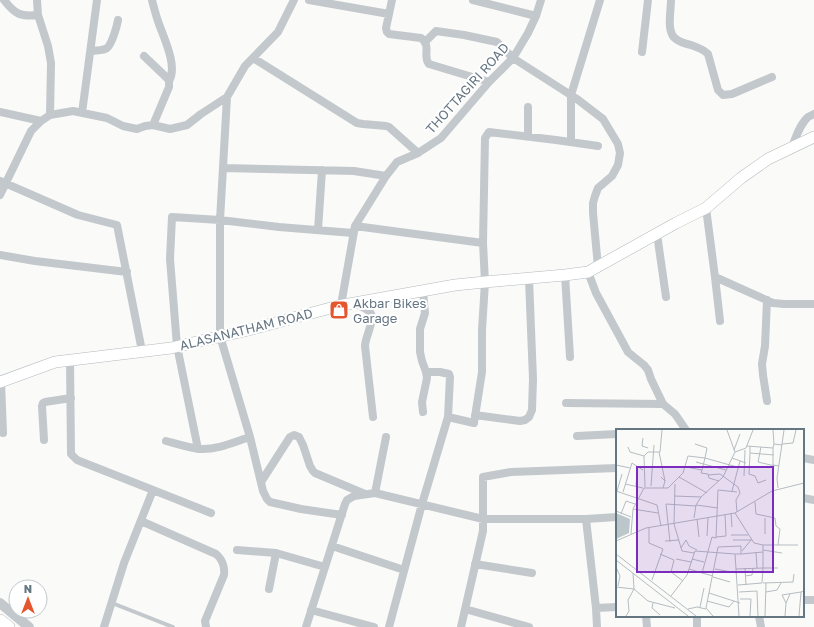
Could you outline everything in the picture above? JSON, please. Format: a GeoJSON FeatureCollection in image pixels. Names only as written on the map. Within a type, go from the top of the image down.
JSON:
{"type":"FeatureCollection","features":[{"type":"Feature","properties":{"kind":"highway"},"geometry":{"type":"LineString","coordinates":[[0,621],[8,627]]}},
{"type":"Feature","properties":{"kind":"main road","name":"ALASANATHAM ROAD"},"geometry":{"type":"LineString","coordinates":[[1,382],[55,362],[177,346],[341,305],[455,285],[565,276],[593,269],[706,208],[741,178],[768,159],[814,137]]}},
{"type":"Feature","properties":{"kind":"street"},"geometry":{"type":"LineString","coordinates":[[4,0],[10,8],[18,14],[27,16],[38,15]]}},
{"type":"Feature","properties":{"kind":"street"},"geometry":{"type":"LineString","coordinates":[[37,0],[38,15],[48,46],[51,63],[50,115]]}},
{"type":"Feature","properties":{"kind":"street"},"geometry":{"type":"LineString","coordinates":[[82,113],[97,0]]}},
{"type":"Feature","properties":{"kind":"street"},"geometry":{"type":"LineString","coordinates":[[152,0],[169,54],[172,71],[169,81]]}},
{"type":"Feature","properties":{"kind":"street"},"geometry":{"type":"LineString","coordinates":[[0,195],[3,182],[31,131],[41,121],[50,115],[73,111],[107,118],[123,126],[137,128],[153,125],[170,129],[187,124],[227,97],[245,66],[278,32],[294,0]]}},
{"type":"Feature","properties":{"kind":"street"},"geometry":{"type":"LineString","coordinates":[[309,0],[389,14]]}},
{"type":"Feature","properties":{"kind":"street"},"geometry":{"type":"LineString","coordinates":[[392,0],[386,28],[388,33],[421,38],[427,46],[426,60],[429,64],[489,82]]}},
{"type":"Feature","properties":{"kind":"street"},"geometry":{"type":"LineString","coordinates":[[473,0],[536,16]]}},
{"type":"Feature","properties":{"kind":"street","name":"THOTTAGIRI ROAD"},"geometry":{"type":"LineString","coordinates":[[341,305],[354,230],[386,176],[397,162],[418,153],[441,138],[489,82],[513,58],[528,33],[536,16],[541,0]]}},
{"type":"Feature","properties":{"kind":"street"},"geometry":{"type":"LineString","coordinates":[[571,142],[571,95],[600,0]]}},
{"type":"Feature","properties":{"kind":"street"},"geometry":{"type":"LineString","coordinates":[[642,52],[648,0]]}},
{"type":"Feature","properties":{"kind":"street"},"geometry":{"type":"LineString","coordinates":[[671,0],[670,27],[672,36],[676,40],[699,48],[708,54],[718,90],[723,96],[732,94],[772,77]]}},
{"type":"Feature","properties":{"kind":"street"},"geometry":{"type":"LineString","coordinates":[[90,51],[100,50],[108,46],[118,20]]}},
{"type":"Feature","properties":{"kind":"street"},"geometry":{"type":"LineString","coordinates":[[425,42],[436,31],[497,42],[513,58],[571,95],[603,119],[618,144],[620,153],[618,165],[612,176],[598,188],[593,203],[593,269],[596,293],[628,352],[648,370],[663,404],[675,414],[685,429]]}},
{"type":"Feature","properties":{"kind":"street"},"geometry":{"type":"LineString","coordinates":[[144,56],[167,78],[170,87],[153,125]]}},
{"type":"Feature","properties":{"kind":"street"},"geometry":{"type":"LineString","coordinates":[[252,58],[357,123],[390,127],[418,153]]}},
{"type":"Feature","properties":{"kind":"street"},"geometry":{"type":"LineString","coordinates":[[227,97],[220,220],[220,336],[250,437],[263,491],[267,499],[270,502],[301,509],[342,515]]}},
{"type":"Feature","properties":{"kind":"street"},"geometry":{"type":"LineString","coordinates":[[528,107],[528,136]]}},
{"type":"Feature","properties":{"kind":"street"},"geometry":{"type":"LineString","coordinates":[[0,112],[41,121]]}},
{"type":"Feature","properties":{"kind":"street"},"geometry":{"type":"LineString","coordinates":[[792,147],[801,126],[808,117],[814,114]]}},
{"type":"Feature","properties":{"kind":"street"},"geometry":{"type":"LineString","coordinates":[[448,418],[474,423],[482,372],[482,330],[485,282],[485,138],[489,132],[598,146]]}},
{"type":"Feature","properties":{"kind":"street"},"geometry":{"type":"LineString","coordinates":[[223,168],[354,171],[386,176]]}},
{"type":"Feature","properties":{"kind":"street"},"geometry":{"type":"LineString","coordinates":[[318,230],[322,170]]}},
{"type":"Feature","properties":{"kind":"street"},"geometry":{"type":"LineString","coordinates":[[3,182],[78,215],[117,225],[142,351]]}},
{"type":"Feature","properties":{"kind":"street"},"geometry":{"type":"LineString","coordinates":[[706,208],[720,321]]}},
{"type":"Feature","properties":{"kind":"street"},"geometry":{"type":"LineString","coordinates":[[198,449],[177,346],[170,259],[172,217],[220,220],[279,228],[354,230],[484,243]]}},
{"type":"Feature","properties":{"kind":"street"},"geometry":{"type":"LineString","coordinates":[[657,234],[666,297]]}},
{"type":"Feature","properties":{"kind":"street"},"geometry":{"type":"LineString","coordinates":[[0,255],[35,261],[126,272]]}},
{"type":"Feature","properties":{"kind":"street"},"geometry":{"type":"LineString","coordinates":[[565,276],[570,357]]}},
{"type":"Feature","properties":{"kind":"street"},"geometry":{"type":"LineString","coordinates":[[714,278],[773,303],[814,304]]}},
{"type":"Feature","properties":{"kind":"street"},"geometry":{"type":"LineString","coordinates":[[475,415],[520,422],[529,417],[532,410],[533,379],[529,279]]}},
{"type":"Feature","properties":{"kind":"street"},"geometry":{"type":"LineString","coordinates":[[423,291],[425,313],[420,329],[420,345],[427,378],[422,402],[423,412]]}},
{"type":"Feature","properties":{"kind":"street"},"geometry":{"type":"LineString","coordinates":[[767,300],[765,346],[762,364],[767,401]]}},
{"type":"Feature","properties":{"kind":"street"},"geometry":{"type":"LineString","coordinates":[[360,302],[362,307],[369,311],[372,317],[366,346],[373,417]]}},
{"type":"Feature","properties":{"kind":"street"},"geometry":{"type":"LineString","coordinates":[[70,360],[71,454],[73,457],[77,460],[211,513]]}},
{"type":"Feature","properties":{"kind":"street"},"geometry":{"type":"LineString","coordinates":[[389,627],[422,504],[448,418],[449,374],[440,372],[426,372]]}},
{"type":"Feature","properties":{"kind":"street"},"geometry":{"type":"LineString","coordinates":[[1,382],[3,433]]}},
{"type":"Feature","properties":{"kind":"street"},"geometry":{"type":"LineString","coordinates":[[44,440],[43,403],[71,398]]}},
{"type":"Feature","properties":{"kind":"street"},"geometry":{"type":"LineString","coordinates":[[566,403],[663,404]]}},
{"type":"Feature","properties":{"kind":"street"},"geometry":{"type":"LineString","coordinates":[[577,436],[616,434]]}},
{"type":"Feature","properties":{"kind":"street"},"geometry":{"type":"LineString","coordinates":[[261,482],[290,437],[294,435],[299,437],[310,466],[315,473],[365,494]]}},
{"type":"Feature","properties":{"kind":"street"},"geometry":{"type":"LineString","coordinates":[[375,493],[386,436]]}},
{"type":"Feature","properties":{"kind":"street"},"geometry":{"type":"LineString","coordinates":[[166,441],[198,449],[207,449],[216,448],[250,437]]}},
{"type":"Feature","properties":{"kind":"street"},"geometry":{"type":"LineString","coordinates":[[804,458],[814,460]]}},
{"type":"Feature","properties":{"kind":"street"},"geometry":{"type":"LineString","coordinates":[[461,627],[483,530],[483,477],[511,472],[616,468]]}},
{"type":"Feature","properties":{"kind":"street"},"geometry":{"type":"LineString","coordinates":[[104,627],[124,563],[153,490]]}},
{"type":"Feature","properties":{"kind":"street"},"geometry":{"type":"LineString","coordinates":[[306,627],[347,500],[354,496],[375,493],[483,519],[586,519],[616,517]]}},
{"type":"Feature","properties":{"kind":"street"},"geometry":{"type":"LineString","coordinates":[[804,498],[814,500]]}},
{"type":"Feature","properties":{"kind":"street"},"geometry":{"type":"LineString","coordinates":[[586,519],[598,627]]}},
{"type":"Feature","properties":{"kind":"street"},"geometry":{"type":"LineString","coordinates":[[141,521],[216,554],[220,558],[224,567],[224,575],[205,620],[206,627]]}},
{"type":"Feature","properties":{"kind":"street"},"geometry":{"type":"LineString","coordinates":[[332,546],[404,570]]}},
{"type":"Feature","properties":{"kind":"street"},"geometry":{"type":"LineString","coordinates":[[236,550],[276,553],[325,567]]}},
{"type":"Feature","properties":{"kind":"street"},"geometry":{"type":"LineString","coordinates":[[269,588],[276,553]]}},
{"type":"Feature","properties":{"kind":"street"},"geometry":{"type":"LineString","coordinates":[[475,564],[532,573]]}},
{"type":"Feature","properties":{"kind":"street"},"geometry":{"type":"LineString","coordinates":[[0,603],[29,627]]}},
{"type":"Feature","properties":{"kind":"street"},"geometry":{"type":"LineString","coordinates":[[596,608],[616,607]]}},
{"type":"Feature","properties":{"kind":"street"},"geometry":{"type":"LineString","coordinates":[[465,609],[529,627]]}},
{"type":"Feature","properties":{"kind":"street"},"geometry":{"type":"LineString","coordinates":[[311,610],[374,627]]}},
{"type":"Feature","properties":{"kind":"street"},"geometry":{"type":"LineString","coordinates":[[646,617],[647,627]]}},
{"type":"Feature","properties":{"kind":"street"},"geometry":{"type":"LineString","coordinates":[[759,617],[761,627]]}},
{"type":"Feature","properties":{"kind":"lane"},"geometry":{"type":"LineString","coordinates":[[112,602],[173,627]]}},
{"type":"Feature","properties":{"kind":"place","name":"Akbar Bikes Garage"},"geometry":{"type":"Point","coordinates":[339,310]}}]}
